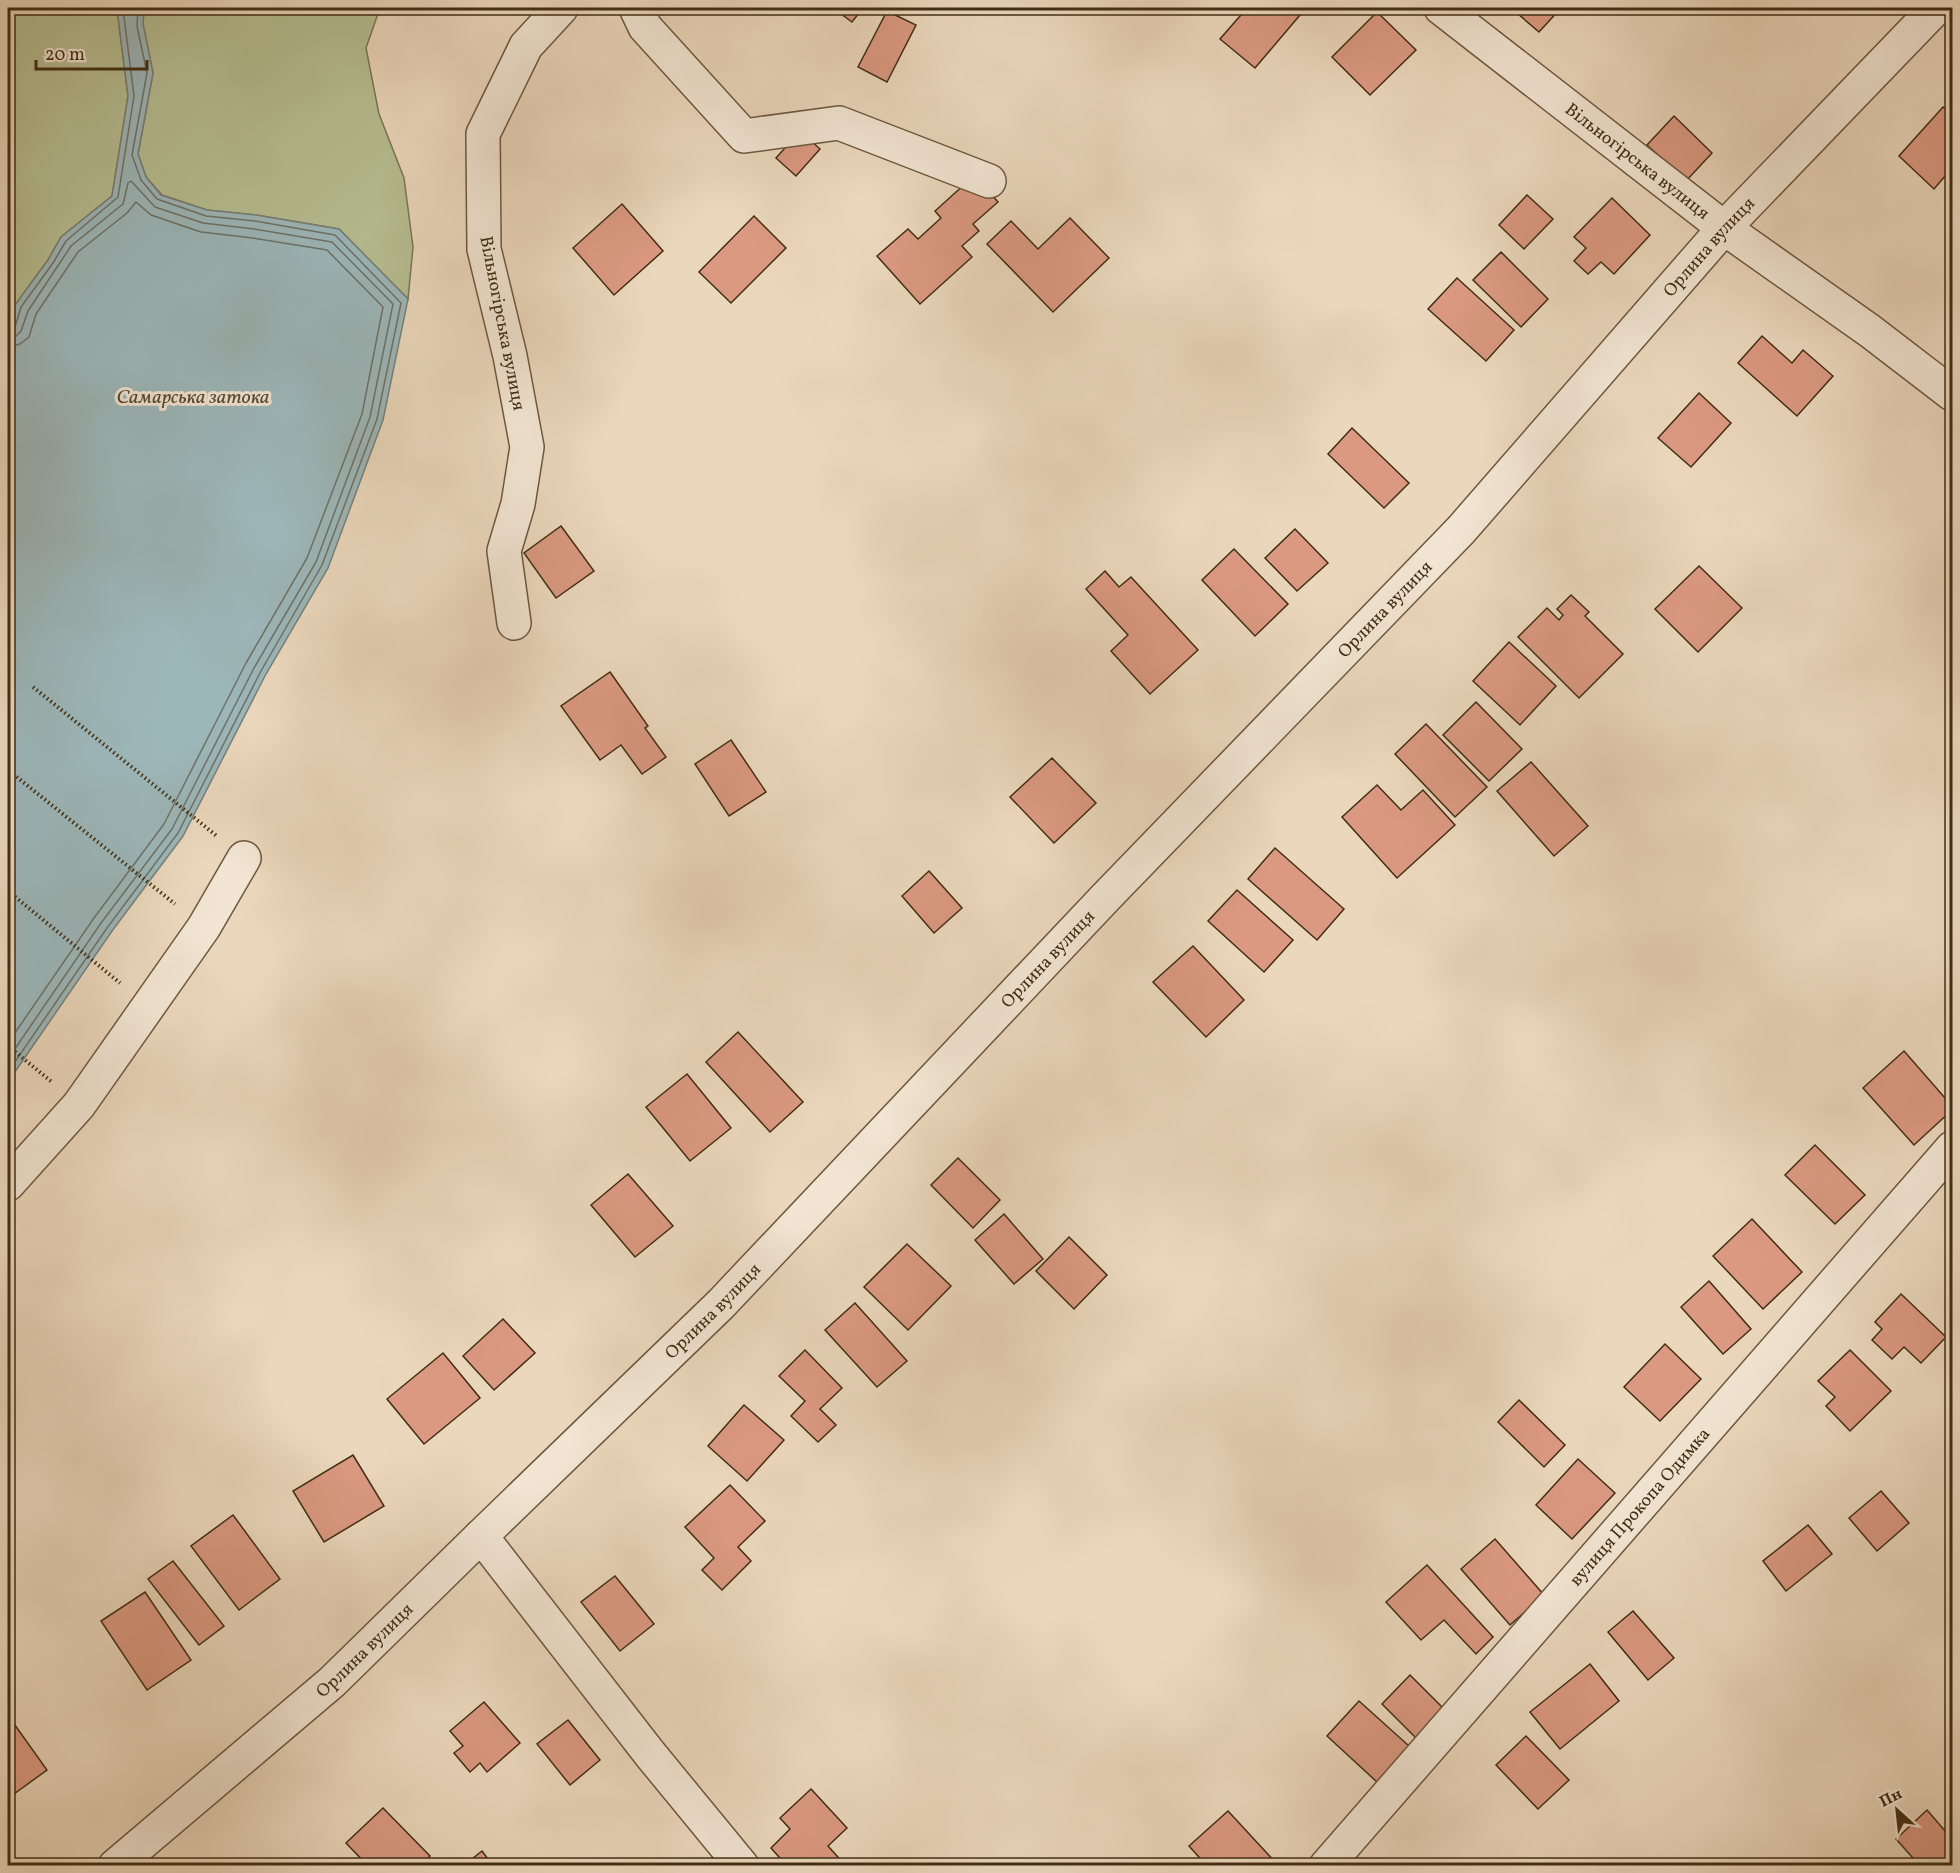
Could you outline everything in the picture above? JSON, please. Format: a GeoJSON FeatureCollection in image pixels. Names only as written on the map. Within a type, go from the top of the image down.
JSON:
{"type":"FeatureCollection","features":[{"type":"Feature","properties":{"kind":"street","name":"Вільногірська вулиця"},"geometry":{"type":"LineString","coordinates":[[514,623],[504,551],[518,504],[527,447],[510,356],[484,249],[483,134],[526,46],[561,8]]}},
{"type":"Feature","properties":{"kind":"street"},"geometry":{"type":"LineString","coordinates":[[636,8],[645,27],[744,136],[839,123],[989,181]]}},
{"type":"Feature","properties":{"kind":"street","name":"Вільногірська вулиця"},"geometry":{"type":"LineString","coordinates":[[1441,8],[1724,228],[1870,331],[1953,394]]}},
{"type":"Feature","properties":{"kind":"street","name":"Орлина вулиця"},"geometry":{"type":"LineString","coordinates":[[115,1866],[332,1682],[721,1305],[1106,897],[1461,530],[1724,228],[1936,8]]}},
{"type":"Feature","properties":{"kind":"street"},"geometry":{"type":"LineString","coordinates":[[8,1184],[79,1105],[204,927],[244,858]]}},
{"type":"Feature","properties":{"kind":"street","name":"вулиця Прокопа Одимка"},"geometry":{"type":"LineString","coordinates":[[1326,1866],[1953,1148]]}},
{"type":"Feature","properties":{"kind":"street"},"geometry":{"type":"LineString","coordinates":[[481,1536],[650,1754],[742,1866]]}},
{"type":"Feature","properties":{"kind":"path"},"geometry":{"type":"LineString","coordinates":[[33,687],[244,858]]}},
{"type":"Feature","properties":{"kind":"path"},"geometry":{"type":"LineString","coordinates":[[13,774],[204,927]]}},
{"type":"Feature","properties":{"kind":"path"},"geometry":{"type":"LineString","coordinates":[[8,891],[148,1007]]}},
{"type":"Feature","properties":{"kind":"path"},"geometry":{"type":"LineString","coordinates":[[8,1046],[79,1105]]}},
{"type":"Feature","properties":{"kind":"green space"},"geometry":{"type":"Polygon","coordinates":[[[8,8],[119,8],[118,17],[128,96],[112,196],[61,237],[48,260],[15,305],[8,333],[8,8]]]}},
{"type":"Feature","properties":{"kind":"green space"},"geometry":{"type":"Polygon","coordinates":[[[144,8],[380,8],[366,48],[379,114],[404,178],[413,247],[408,299],[339,229],[256,215],[207,210],[162,195],[146,177],[138,154],[153,73],[143,24],[144,8]]]}},
{"type":"Feature","properties":{"kind":"water","name":"Самарська затока"},"geometry":{"type":"Polygon","coordinates":[[[119,8],[144,8],[143,24],[153,73],[138,154],[146,177],[161,195],[207,210],[256,215],[339,229],[408,299],[383,420],[328,568],[266,674],[183,836],[112,931],[8,1082],[8,333],[15,305],[48,260],[61,237],[112,196],[128,96],[118,17],[119,8]]]}},
{"type":"Feature","properties":{"kind":"building"},"geometry":{"type":"Polygon","coordinates":[[[833,8],[863,8],[852,22],[833,8]]]}},
{"type":"Feature","properties":{"kind":"building"},"geometry":{"type":"Polygon","coordinates":[[[1247,8],[1291,8],[1300,15],[1255,68],[1220,39],[1247,8]]]}},
{"type":"Feature","properties":{"kind":"building"},"geometry":{"type":"Polygon","coordinates":[[[1511,8],[1561,8],[1539,32],[1511,8]]]}},
{"type":"Feature","properties":{"kind":"building"},"geometry":{"type":"Polygon","coordinates":[[[887,11],[916,25],[887,82],[858,67],[887,11]]]}},
{"type":"Feature","properties":{"kind":"building"},"geometry":{"type":"Polygon","coordinates":[[[1377,12],[1416,50],[1370,95],[1332,57],[1377,12]]]}},
{"type":"Feature","properties":{"kind":"building"},"geometry":{"type":"Polygon","coordinates":[[[1943,107],[1952,115],[1952,168],[1934,189],[1899,156],[1943,107]]]}},
{"type":"Feature","properties":{"kind":"building"},"geometry":{"type":"Polygon","coordinates":[[[1674,116],[1712,153],[1686,181],[1647,145],[1674,116]]]}},
{"type":"Feature","properties":{"kind":"building"},"geometry":{"type":"Polygon","coordinates":[[[800,131],[820,149],[796,176],[776,158],[800,131]]]}},
{"type":"Feature","properties":{"kind":"building"},"geometry":{"type":"Polygon","coordinates":[[[966,183],[982,184],[998,202],[973,224],[979,231],[962,246],[972,257],[920,304],[877,256],[908,229],[918,239],[941,218],[935,211],[966,183]]]}},
{"type":"Feature","properties":{"kind":"building"},"geometry":{"type":"Polygon","coordinates":[[[1527,195],[1553,219],[1524,249],[1499,225],[1527,195]]]}},
{"type":"Feature","properties":{"kind":"building"},"geometry":{"type":"Polygon","coordinates":[[[1612,198],[1650,235],[1614,274],[1601,262],[1588,274],[1574,261],[1586,248],[1574,237],[1612,198]]]}},
{"type":"Feature","properties":{"kind":"building"},"geometry":{"type":"Polygon","coordinates":[[[622,204],[663,251],[614,295],[573,248],[622,204]]]}},
{"type":"Feature","properties":{"kind":"building"},"geometry":{"type":"Polygon","coordinates":[[[754,216],[786,248],[731,303],[699,272],[754,216]]]}},
{"type":"Feature","properties":{"kind":"building"},"geometry":{"type":"Polygon","coordinates":[[[1070,218],[1109,258],[1053,312],[987,244],[1011,221],[1038,249],[1070,218]]]}},
{"type":"Feature","properties":{"kind":"building"},"geometry":{"type":"Polygon","coordinates":[[[1501,252],[1548,299],[1521,327],[1473,280],[1501,252]]]}},
{"type":"Feature","properties":{"kind":"building"},"geometry":{"type":"Polygon","coordinates":[[[1457,278],[1514,330],[1486,361],[1428,309],[1457,278]]]}},
{"type":"Feature","properties":{"kind":"building"},"geometry":{"type":"Polygon","coordinates":[[[1762,336],[1792,363],[1803,350],[1833,376],[1797,416],[1738,363],[1762,336]]]}},
{"type":"Feature","properties":{"kind":"building"},"geometry":{"type":"Polygon","coordinates":[[[1699,393],[1731,423],[1691,467],[1658,438],[1699,393]]]}},
{"type":"Feature","properties":{"kind":"building"},"geometry":{"type":"Polygon","coordinates":[[[1352,428],[1409,483],[1384,508],[1328,454],[1352,428]]]}},
{"type":"Feature","properties":{"kind":"building"},"geometry":{"type":"Polygon","coordinates":[[[561,526],[594,571],[556,598],[524,553],[561,526]]]}},
{"type":"Feature","properties":{"kind":"building"},"geometry":{"type":"Polygon","coordinates":[[[1295,529],[1328,563],[1297,591],[1265,558],[1295,529]]]}},
{"type":"Feature","properties":{"kind":"building"},"geometry":{"type":"Polygon","coordinates":[[[1234,549],[1288,604],[1255,636],[1202,580],[1234,549]]]}},
{"type":"Feature","properties":{"kind":"building"},"geometry":{"type":"Polygon","coordinates":[[[1699,566],[1742,608],[1698,652],[1655,609],[1699,566]]]}},
{"type":"Feature","properties":{"kind":"building"},"geometry":{"type":"Polygon","coordinates":[[[1105,571],[1119,587],[1131,577],[1198,650],[1150,694],[1111,651],[1128,635],[1086,589],[1105,571]]]}},
{"type":"Feature","properties":{"kind":"building"},"geometry":{"type":"Polygon","coordinates":[[[1571,595],[1589,612],[1585,616],[1623,654],[1579,698],[1518,637],[1547,608],[1559,620],[1563,615],[1557,609],[1571,595]]]}},
{"type":"Feature","properties":{"kind":"building"},"geometry":{"type":"Polygon","coordinates":[[[1509,642],[1556,686],[1520,725],[1473,681],[1509,642]]]}},
{"type":"Feature","properties":{"kind":"building"},"geometry":{"type":"Polygon","coordinates":[[[610,672],[648,726],[645,728],[666,757],[642,774],[621,745],[600,760],[561,706],[610,672]]]}},
{"type":"Feature","properties":{"kind":"building"},"geometry":{"type":"Polygon","coordinates":[[[1476,702],[1522,749],[1489,781],[1443,735],[1476,702]]]}},
{"type":"Feature","properties":{"kind":"building"},"geometry":{"type":"Polygon","coordinates":[[[1426,724],[1487,787],[1455,817],[1395,754],[1426,724]]]}},
{"type":"Feature","properties":{"kind":"building"},"geometry":{"type":"Polygon","coordinates":[[[731,740],[766,792],[729,816],[695,764],[731,740]]]}},
{"type":"Feature","properties":{"kind":"building"},"geometry":{"type":"Polygon","coordinates":[[[1052,758],[1096,803],[1054,843],[1010,797],[1052,758]]]}},
{"type":"Feature","properties":{"kind":"building"},"geometry":{"type":"Polygon","coordinates":[[[1531,762],[1588,826],[1554,856],[1497,791],[1531,762]]]}},
{"type":"Feature","properties":{"kind":"building"},"geometry":{"type":"Polygon","coordinates":[[[1377,785],[1401,810],[1423,790],[1455,825],[1397,878],[1342,817],[1377,785]]]}},
{"type":"Feature","properties":{"kind":"building"},"geometry":{"type":"Polygon","coordinates":[[[1275,848],[1344,909],[1317,940],[1248,879],[1275,848]]]}},
{"type":"Feature","properties":{"kind":"building"},"geometry":{"type":"Polygon","coordinates":[[[929,871],[962,908],[934,933],[902,896],[929,871]]]}},
{"type":"Feature","properties":{"kind":"building"},"geometry":{"type":"Polygon","coordinates":[[[1237,890],[1293,940],[1264,972],[1208,921],[1237,890]]]}},
{"type":"Feature","properties":{"kind":"building"},"geometry":{"type":"Polygon","coordinates":[[[1193,946],[1244,1000],[1206,1037],[1153,982],[1193,946]]]}},
{"type":"Feature","properties":{"kind":"building"},"geometry":{"type":"Polygon","coordinates":[[[738,1032],[803,1102],[770,1132],[706,1062],[738,1032]]]}},
{"type":"Feature","properties":{"kind":"building"},"geometry":{"type":"Polygon","coordinates":[[[1904,1051],[1952,1106],[1952,1110],[1914,1145],[1863,1088],[1904,1051]]]}},
{"type":"Feature","properties":{"kind":"building"},"geometry":{"type":"Polygon","coordinates":[[[687,1074],[731,1128],[690,1161],[646,1107],[687,1074]]]}},
{"type":"Feature","properties":{"kind":"building"},"geometry":{"type":"Polygon","coordinates":[[[1815,1145],[1865,1195],[1835,1224],[1785,1175],[1815,1145]]]}},
{"type":"Feature","properties":{"kind":"building"},"geometry":{"type":"Polygon","coordinates":[[[958,1158],[1000,1200],[973,1228],[931,1185],[958,1158]]]}},
{"type":"Feature","properties":{"kind":"building"},"geometry":{"type":"Polygon","coordinates":[[[628,1174],[673,1226],[635,1257],[591,1205],[628,1174]]]}},
{"type":"Feature","properties":{"kind":"building"},"geometry":{"type":"Polygon","coordinates":[[[1004,1214],[1043,1259],[1014,1284],[975,1240],[1004,1214]]]}},
{"type":"Feature","properties":{"kind":"building"},"geometry":{"type":"Polygon","coordinates":[[[1752,1219],[1802,1272],[1763,1309],[1713,1256],[1752,1219]]]}},
{"type":"Feature","properties":{"kind":"building"},"geometry":{"type":"Polygon","coordinates":[[[1069,1237],[1107,1275],[1074,1309],[1036,1271],[1069,1237]]]}},
{"type":"Feature","properties":{"kind":"building"},"geometry":{"type":"Polygon","coordinates":[[[907,1244],[951,1286],[908,1330],[864,1287],[907,1244]]]}},
{"type":"Feature","properties":{"kind":"building"},"geometry":{"type":"Polygon","coordinates":[[[1709,1281],[1751,1329],[1723,1354],[1681,1307],[1709,1281]]]}},
{"type":"Feature","properties":{"kind":"building"},"geometry":{"type":"Polygon","coordinates":[[[1901,1294],[1946,1337],[1921,1363],[1904,1347],[1892,1359],[1872,1340],[1882,1329],[1875,1322],[1901,1294]]]}},
{"type":"Feature","properties":{"kind":"building"},"geometry":{"type":"Polygon","coordinates":[[[855,1303],[907,1361],[877,1387],[825,1330],[855,1303]]]}},
{"type":"Feature","properties":{"kind":"building"},"geometry":{"type":"Polygon","coordinates":[[[503,1319],[535,1353],[494,1390],[463,1356],[503,1319]]]}},
{"type":"Feature","properties":{"kind":"building"},"geometry":{"type":"Polygon","coordinates":[[[1665,1344],[1701,1379],[1660,1421],[1624,1387],[1665,1344]]]}},
{"type":"Feature","properties":{"kind":"building"},"geometry":{"type":"Polygon","coordinates":[[[805,1350],[842,1388],[820,1409],[836,1425],[818,1442],[791,1416],[805,1401],[779,1376],[805,1350]]]}},
{"type":"Feature","properties":{"kind":"building"},"geometry":{"type":"Polygon","coordinates":[[[1850,1350],[1891,1391],[1850,1431],[1826,1406],[1835,1397],[1818,1381],[1850,1350]]]}},
{"type":"Feature","properties":{"kind":"building"},"geometry":{"type":"Polygon","coordinates":[[[443,1353],[480,1398],[424,1444],[387,1399],[443,1353]]]}},
{"type":"Feature","properties":{"kind":"building"},"geometry":{"type":"Polygon","coordinates":[[[1519,1400],[1565,1445],[1544,1467],[1498,1422],[1519,1400]]]}},
{"type":"Feature","properties":{"kind":"building"},"geometry":{"type":"Polygon","coordinates":[[[744,1405],[784,1440],[747,1481],[708,1446],[744,1405]]]}},
{"type":"Feature","properties":{"kind":"building"},"geometry":{"type":"Polygon","coordinates":[[[353,1455],[384,1506],[324,1542],[293,1491],[353,1455]]]}},
{"type":"Feature","properties":{"kind":"building"},"geometry":{"type":"Polygon","coordinates":[[[1578,1459],[1615,1493],[1572,1539],[1536,1505],[1578,1459]]]}},
{"type":"Feature","properties":{"kind":"building"},"geometry":{"type":"Polygon","coordinates":[[[730,1485],[765,1521],[738,1547],[751,1561],[722,1590],[702,1570],[714,1558],[685,1527],[730,1485]]]}},
{"type":"Feature","properties":{"kind":"building"},"geometry":{"type":"Polygon","coordinates":[[[1881,1491],[1909,1523],[1877,1551],[1849,1518],[1881,1491]]]}},
{"type":"Feature","properties":{"kind":"building"},"geometry":{"type":"Polygon","coordinates":[[[233,1515],[280,1579],[239,1610],[191,1546],[233,1515]]]}},
{"type":"Feature","properties":{"kind":"building"},"geometry":{"type":"Polygon","coordinates":[[[1808,1525],[1832,1554],[1786,1591],[1763,1561],[1808,1525]]]}},
{"type":"Feature","properties":{"kind":"building"},"geometry":{"type":"Polygon","coordinates":[[[1495,1539],[1544,1595],[1510,1625],[1461,1569],[1495,1539]]]}},
{"type":"Feature","properties":{"kind":"building"},"geometry":{"type":"Polygon","coordinates":[[[173,1561],[224,1626],[199,1645],[148,1579],[173,1561]]]}},
{"type":"Feature","properties":{"kind":"building"},"geometry":{"type":"Polygon","coordinates":[[[1427,1565],[1493,1637],[1476,1654],[1444,1620],[1421,1640],[1386,1602],[1427,1565]]]}},
{"type":"Feature","properties":{"kind":"building"},"geometry":{"type":"Polygon","coordinates":[[[615,1576],[654,1624],[620,1651],[581,1602],[615,1576]]]}},
{"type":"Feature","properties":{"kind":"building"},"geometry":{"type":"Polygon","coordinates":[[[145,1592],[191,1660],[147,1690],[101,1621],[145,1592]]]}},
{"type":"Feature","properties":{"kind":"building"},"geometry":{"type":"Polygon","coordinates":[[[1633,1611],[1674,1658],[1648,1680],[1608,1632],[1633,1611]]]}},
{"type":"Feature","properties":{"kind":"building"},"geometry":{"type":"Polygon","coordinates":[[[1590,1664],[1619,1701],[1560,1749],[1530,1712],[1590,1664]]]}},
{"type":"Feature","properties":{"kind":"building"},"geometry":{"type":"Polygon","coordinates":[[[1410,1675],[1446,1711],[1418,1740],[1382,1704],[1410,1675]]]}},
{"type":"Feature","properties":{"kind":"building"},"geometry":{"type":"Polygon","coordinates":[[[1359,1701],[1409,1746],[1377,1782],[1327,1736],[1359,1701]]]}},
{"type":"Feature","properties":{"kind":"building"},"geometry":{"type":"Polygon","coordinates":[[[484,1702],[520,1743],[487,1772],[480,1763],[470,1772],[454,1753],[463,1746],[450,1731],[484,1702]]]}},
{"type":"Feature","properties":{"kind":"building"},"geometry":{"type":"Polygon","coordinates":[[[568,1720],[600,1760],[570,1785],[537,1744],[568,1720]]]}},
{"type":"Feature","properties":{"kind":"building"},"geometry":{"type":"Polygon","coordinates":[[[12,1721],[47,1770],[14,1794],[8,1784],[8,1724],[12,1721]]]}},
{"type":"Feature","properties":{"kind":"building"},"geometry":{"type":"Polygon","coordinates":[[[1526,1736],[1569,1780],[1538,1809],[1496,1765],[1526,1736]]]}},
{"type":"Feature","properties":{"kind":"building"},"geometry":{"type":"Polygon","coordinates":[[[811,1789],[847,1828],[828,1846],[846,1866],[787,1866],[771,1848],[790,1829],[780,1818],[811,1789]]]}},
{"type":"Feature","properties":{"kind":"building"},"geometry":{"type":"Polygon","coordinates":[[[383,1808],[430,1856],[420,1866],[368,1866],[346,1843],[383,1808]]]}},
{"type":"Feature","properties":{"kind":"building"},"geometry":{"type":"Polygon","coordinates":[[[1927,1810],[1952,1839],[1952,1862],[1949,1866],[1920,1866],[1896,1839],[1927,1810]]]}},
{"type":"Feature","properties":{"kind":"building"},"geometry":{"type":"Polygon","coordinates":[[[1228,1811],[1277,1864],[1275,1866],[1207,1866],[1189,1846],[1228,1811]]]}},
{"type":"Feature","properties":{"kind":"building"},"geometry":{"type":"Polygon","coordinates":[[[482,1851],[493,1866],[463,1866],[482,1851]]]}}]}
